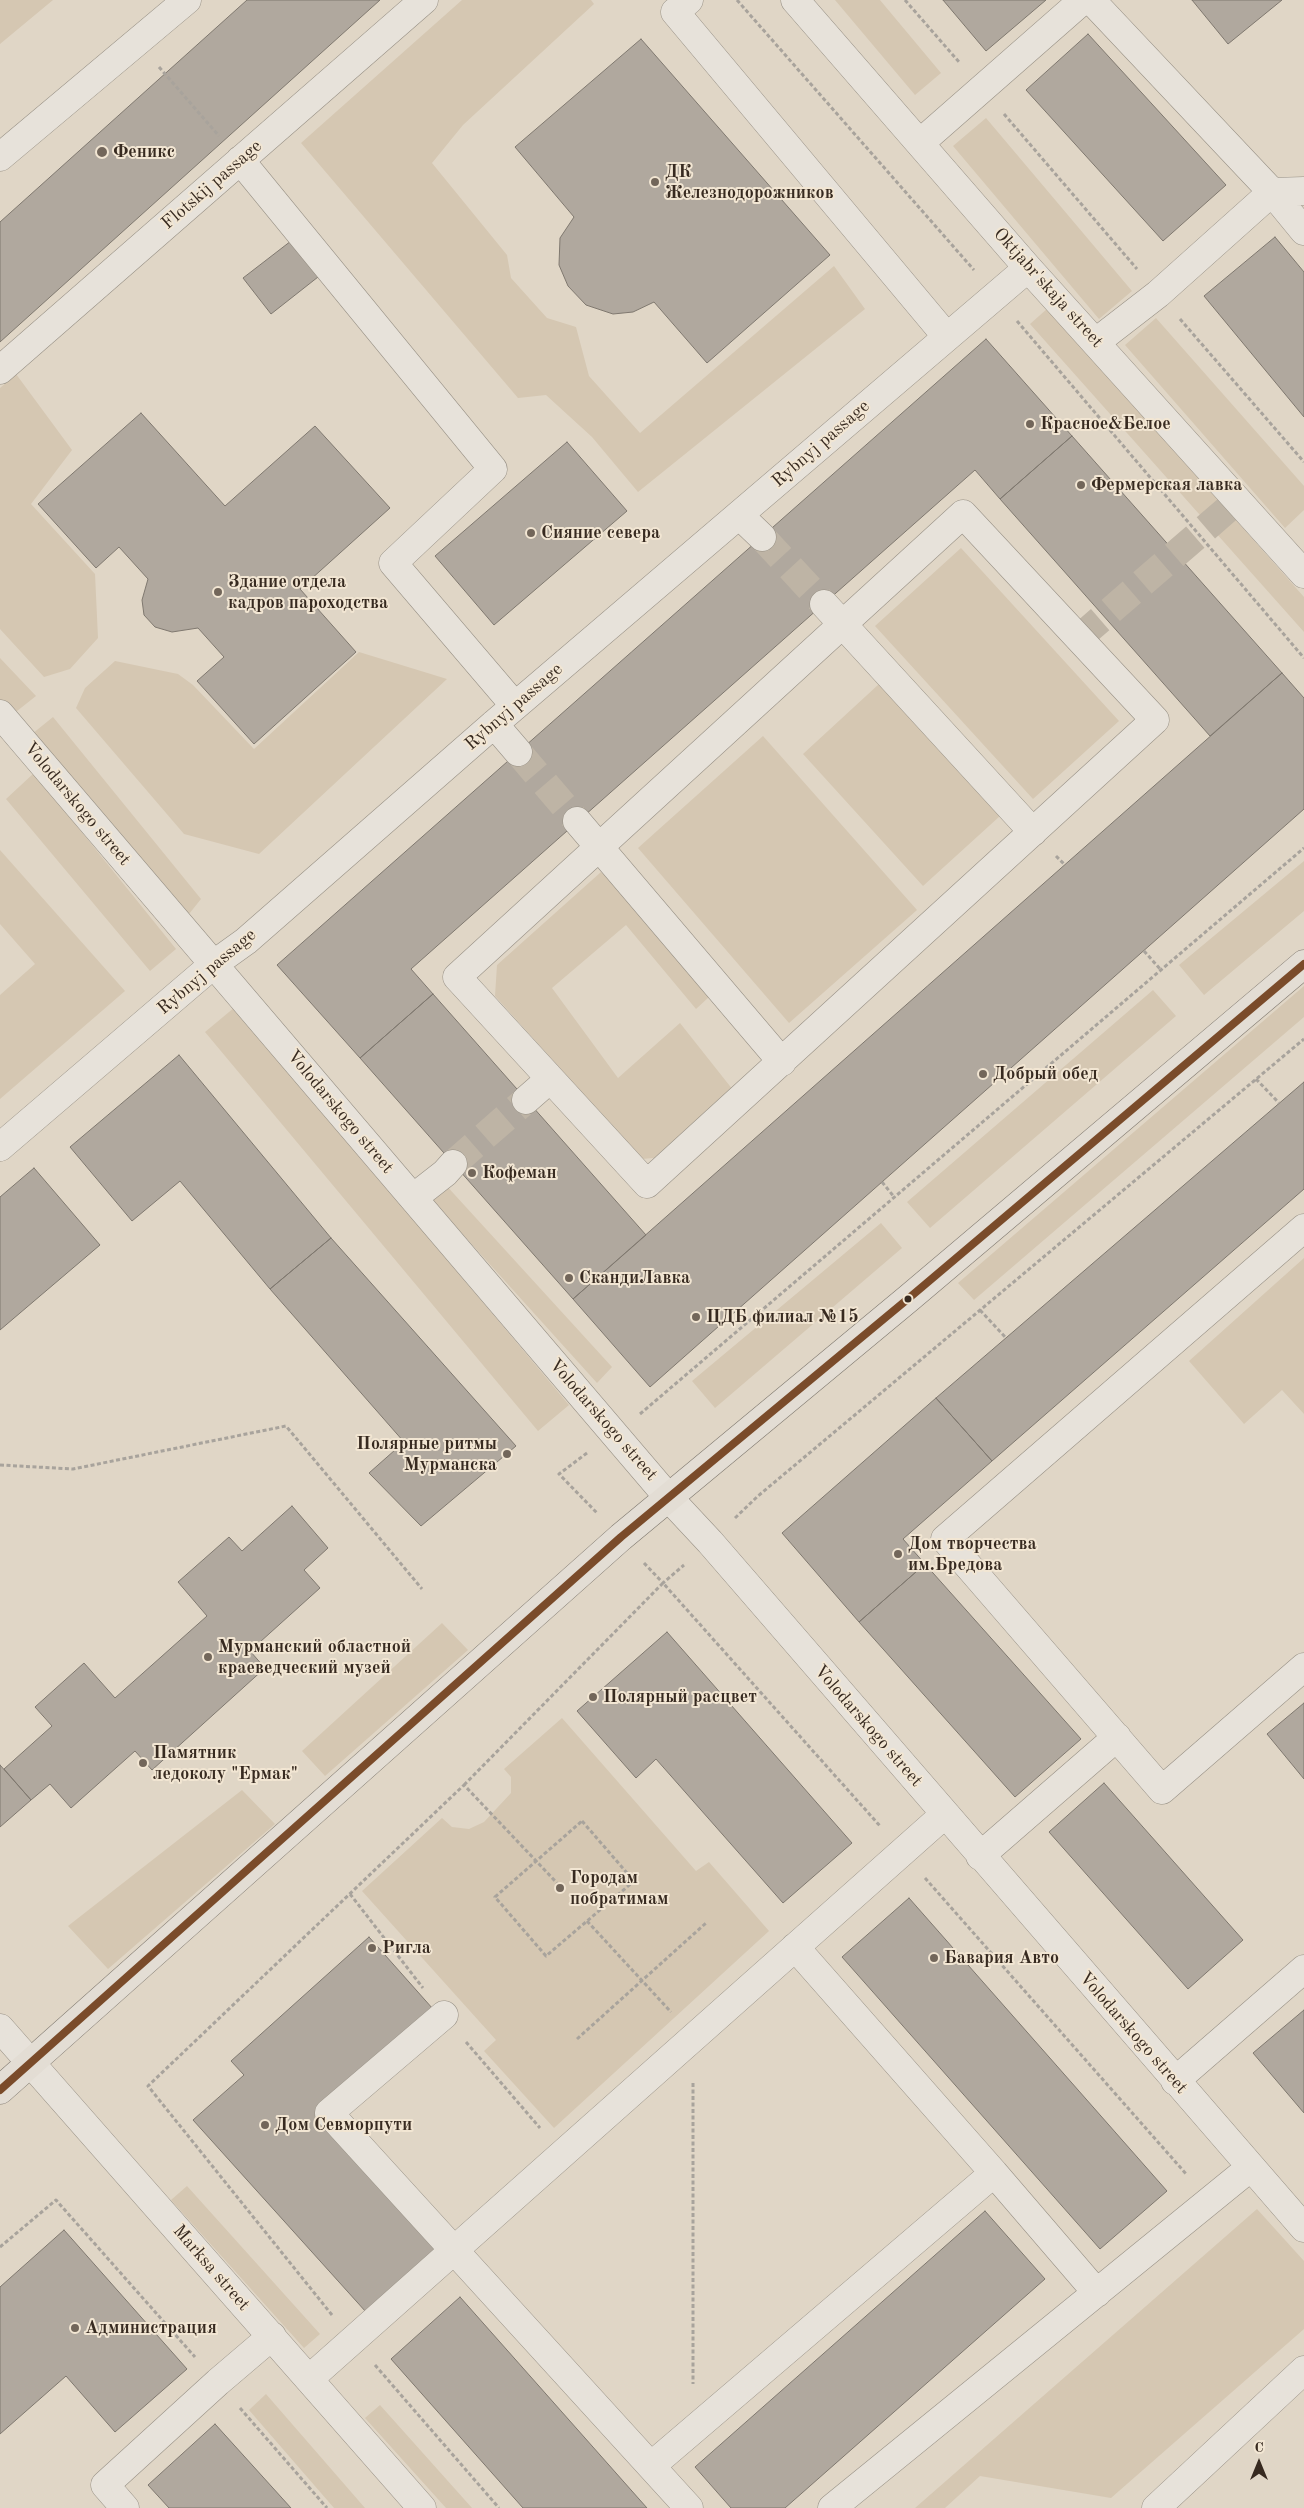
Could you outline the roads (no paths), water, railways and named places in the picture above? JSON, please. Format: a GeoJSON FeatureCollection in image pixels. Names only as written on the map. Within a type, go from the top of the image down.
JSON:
{"type":"FeatureCollection","features":[{"type":"Feature","properties":{"kind":"main road"},"geometry":{"type":"LineString","coordinates":[[0,2090],[32,2064],[621,1537],[924,1286],[1304,964]]}},
{"type":"Feature","properties":{"kind":"street"},"geometry":{"type":"LineString","coordinates":[[0,157],[187,0]]}},
{"type":"Feature","properties":{"kind":"street","name":"Flotskij passage"},"geometry":{"type":"LineString","coordinates":[[0,370],[424,0]]}},
{"type":"Feature","properties":{"kind":"street"},"geometry":{"type":"LineString","coordinates":[[689,0],[675,12],[947,337]]}},
{"type":"Feature","properties":{"kind":"street","name":"Oktjabr'skaja street"},"geometry":{"type":"LineString","coordinates":[[795,0],[1028,268],[1304,574]]}},
{"type":"Feature","properties":{"kind":"street"},"geometry":{"type":"LineString","coordinates":[[920,143],[983,90],[1083,0]]}},
{"type":"Feature","properties":{"kind":"street"},"geometry":{"type":"LineString","coordinates":[[1091,0],[1272,192],[1304,232]]}},
{"type":"Feature","properties":{"kind":"street"},"geometry":{"type":"LineString","coordinates":[[240,160],[493,469],[393,563],[515,706]]}},
{"type":"Feature","properties":{"kind":"street"},"geometry":{"type":"LineString","coordinates":[[1096,342],[1158,294],[1272,192],[1304,191]]}},
{"type":"Feature","properties":{"kind":"street","name":"Rybnyj passage"},"geometry":{"type":"LineString","coordinates":[[0,1147],[214,964],[246,941],[494,724],[1028,268]]}},
{"type":"Feature","properties":{"kind":"street"},"geometry":{"type":"LineString","coordinates":[[963,514],[1155,720],[647,1184],[457,977],[842,626],[963,514]]}},
{"type":"Feature","properties":{"kind":"street"},"geometry":{"type":"LineString","coordinates":[[739,515],[762,537]]}},
{"type":"Feature","properties":{"kind":"street"},"geometry":{"type":"LineString","coordinates":[[824,604],[842,626],[1033,832]]}},
{"type":"Feature","properties":{"kind":"street","name":"Volodarskogo street"},"geometry":{"type":"LineString","coordinates":[[0,714],[668,1497],[710,1542],[944,1815],[1304,2228]]}},
{"type":"Feature","properties":{"kind":"street"},"geometry":{"type":"LineString","coordinates":[[494,724],[518,752]]}},
{"type":"Feature","properties":{"kind":"street"},"geometry":{"type":"LineString","coordinates":[[577,821],[782,1062]]}},
{"type":"Feature","properties":{"kind":"street"},"geometry":{"type":"LineString","coordinates":[[526,1100],[550,1079]]}},
{"type":"Feature","properties":{"kind":"street"},"geometry":{"type":"LineString","coordinates":[[413,1198],[445,1173],[453,1164]]}},
{"type":"Feature","properties":{"kind":"street"},"geometry":{"type":"LineString","coordinates":[[1304,1228],[945,1539],[1162,1790],[1304,1667]]}},
{"type":"Feature","properties":{"kind":"street"},"geometry":{"type":"LineString","coordinates":[[980,1856],[1117,1737]]}},
{"type":"Feature","properties":{"kind":"street"},"geometry":{"type":"LineString","coordinates":[[309,2379],[944,1815]]}},
{"type":"Feature","properties":{"kind":"street"},"geometry":{"type":"LineString","coordinates":[[795,1947],[1098,2293]]}},
{"type":"Feature","properties":{"kind":"street"},"geometry":{"type":"LineString","coordinates":[[1175,2081],[1304,1969]]}},
{"type":"Feature","properties":{"kind":"street"},"geometry":{"type":"LineString","coordinates":[[444,2015],[329,2113],[688,2508]]}},
{"type":"Feature","properties":{"kind":"street","name":"Marksa street"},"geometry":{"type":"LineString","coordinates":[[0,2028],[422,2508]]}},
{"type":"Feature","properties":{"kind":"street"},"geometry":{"type":"LineString","coordinates":[[832,2508],[1251,2168]]}},
{"type":"Feature","properties":{"kind":"street"},"geometry":{"type":"LineString","coordinates":[[651,2466],[994,2173]]}},
{"type":"Feature","properties":{"kind":"street"},"geometry":{"type":"LineString","coordinates":[[125,2508],[105,2484],[272,2336]]}},
{"type":"Feature","properties":{"kind":"street"},"geometry":{"type":"LineString","coordinates":[[1156,2508],[1304,2370]]}},
{"type":"Feature","properties":{"kind":"tunnel"},"geometry":{"type":"LineString","coordinates":[[1079,638],[1238,500]]}},
{"type":"Feature","properties":{"kind":"tunnel"},"geometry":{"type":"LineString","coordinates":[[762,537],[824,604]]}},
{"type":"Feature","properties":{"kind":"tunnel"},"geometry":{"type":"LineString","coordinates":[[518,752],[577,821]]}},
{"type":"Feature","properties":{"kind":"tunnel"},"geometry":{"type":"LineString","coordinates":[[453,1164],[526,1100]]}},
{"type":"Feature","properties":{"kind":"place","name":"Феникс"},"geometry":{"type":"Point","coordinates":[102,152]}},
{"type":"Feature","properties":{"kind":"place","name":"ДК Железнодорожников"},"geometry":{"type":"Point","coordinates":[655,182]}},
{"type":"Feature","properties":{"kind":"place","name":"Красное&Белое"},"geometry":{"type":"Point","coordinates":[1030,424]}},
{"type":"Feature","properties":{"kind":"place","name":"Фермерская лавка"},"geometry":{"type":"Point","coordinates":[1081,485]}},
{"type":"Feature","properties":{"kind":"place","name":"Сияние севера"},"geometry":{"type":"Point","coordinates":[531,533]}},
{"type":"Feature","properties":{"kind":"place","name":"Здание отдела кадров пароходства"},"geometry":{"type":"Point","coordinates":[218,592]}},
{"type":"Feature","properties":{"kind":"place","name":"Добрый обед"},"geometry":{"type":"Point","coordinates":[983,1074]}},
{"type":"Feature","properties":{"kind":"place","name":"Кофеман"},"geometry":{"type":"Point","coordinates":[472,1173]}},
{"type":"Feature","properties":{"kind":"place","name":"СкандиЛавка"},"geometry":{"type":"Point","coordinates":[569,1278]}},
{"type":"Feature","properties":{"kind":"place","name":"ЦДБ филиал №15"},"geometry":{"type":"Point","coordinates":[696,1317]}},
{"type":"Feature","properties":{"kind":"place","name":"Полярные ритмы Мурманска"},"geometry":{"type":"Point","coordinates":[507,1454]}},
{"type":"Feature","properties":{"kind":"place","name":"Дом творчества им.Бредова"},"geometry":{"type":"Point","coordinates":[898,1554]}},
{"type":"Feature","properties":{"kind":"place","name":"Мурманский областной краеведческий музей"},"geometry":{"type":"Point","coordinates":[208,1657]}},
{"type":"Feature","properties":{"kind":"place","name":"Полярный расцвет"},"geometry":{"type":"Point","coordinates":[593,1697]}},
{"type":"Feature","properties":{"kind":"place","name":"Памятник ледоколу \"Ермак\""},"geometry":{"type":"Point","coordinates":[143,1763]}},
{"type":"Feature","properties":{"kind":"place","name":"Городам побратимам"},"geometry":{"type":"Point","coordinates":[560,1888]}},
{"type":"Feature","properties":{"kind":"place","name":"Ригла"},"geometry":{"type":"Point","coordinates":[372,1948]}},
{"type":"Feature","properties":{"kind":"place","name":"Бавария Авто"},"geometry":{"type":"Point","coordinates":[934,1958]}},
{"type":"Feature","properties":{"kind":"place","name":"Дом Севморпути"},"geometry":{"type":"Point","coordinates":[265,2125]}},
{"type":"Feature","properties":{"kind":"place","name":"Администрация"},"geometry":{"type":"Point","coordinates":[75,2328]}}]}
